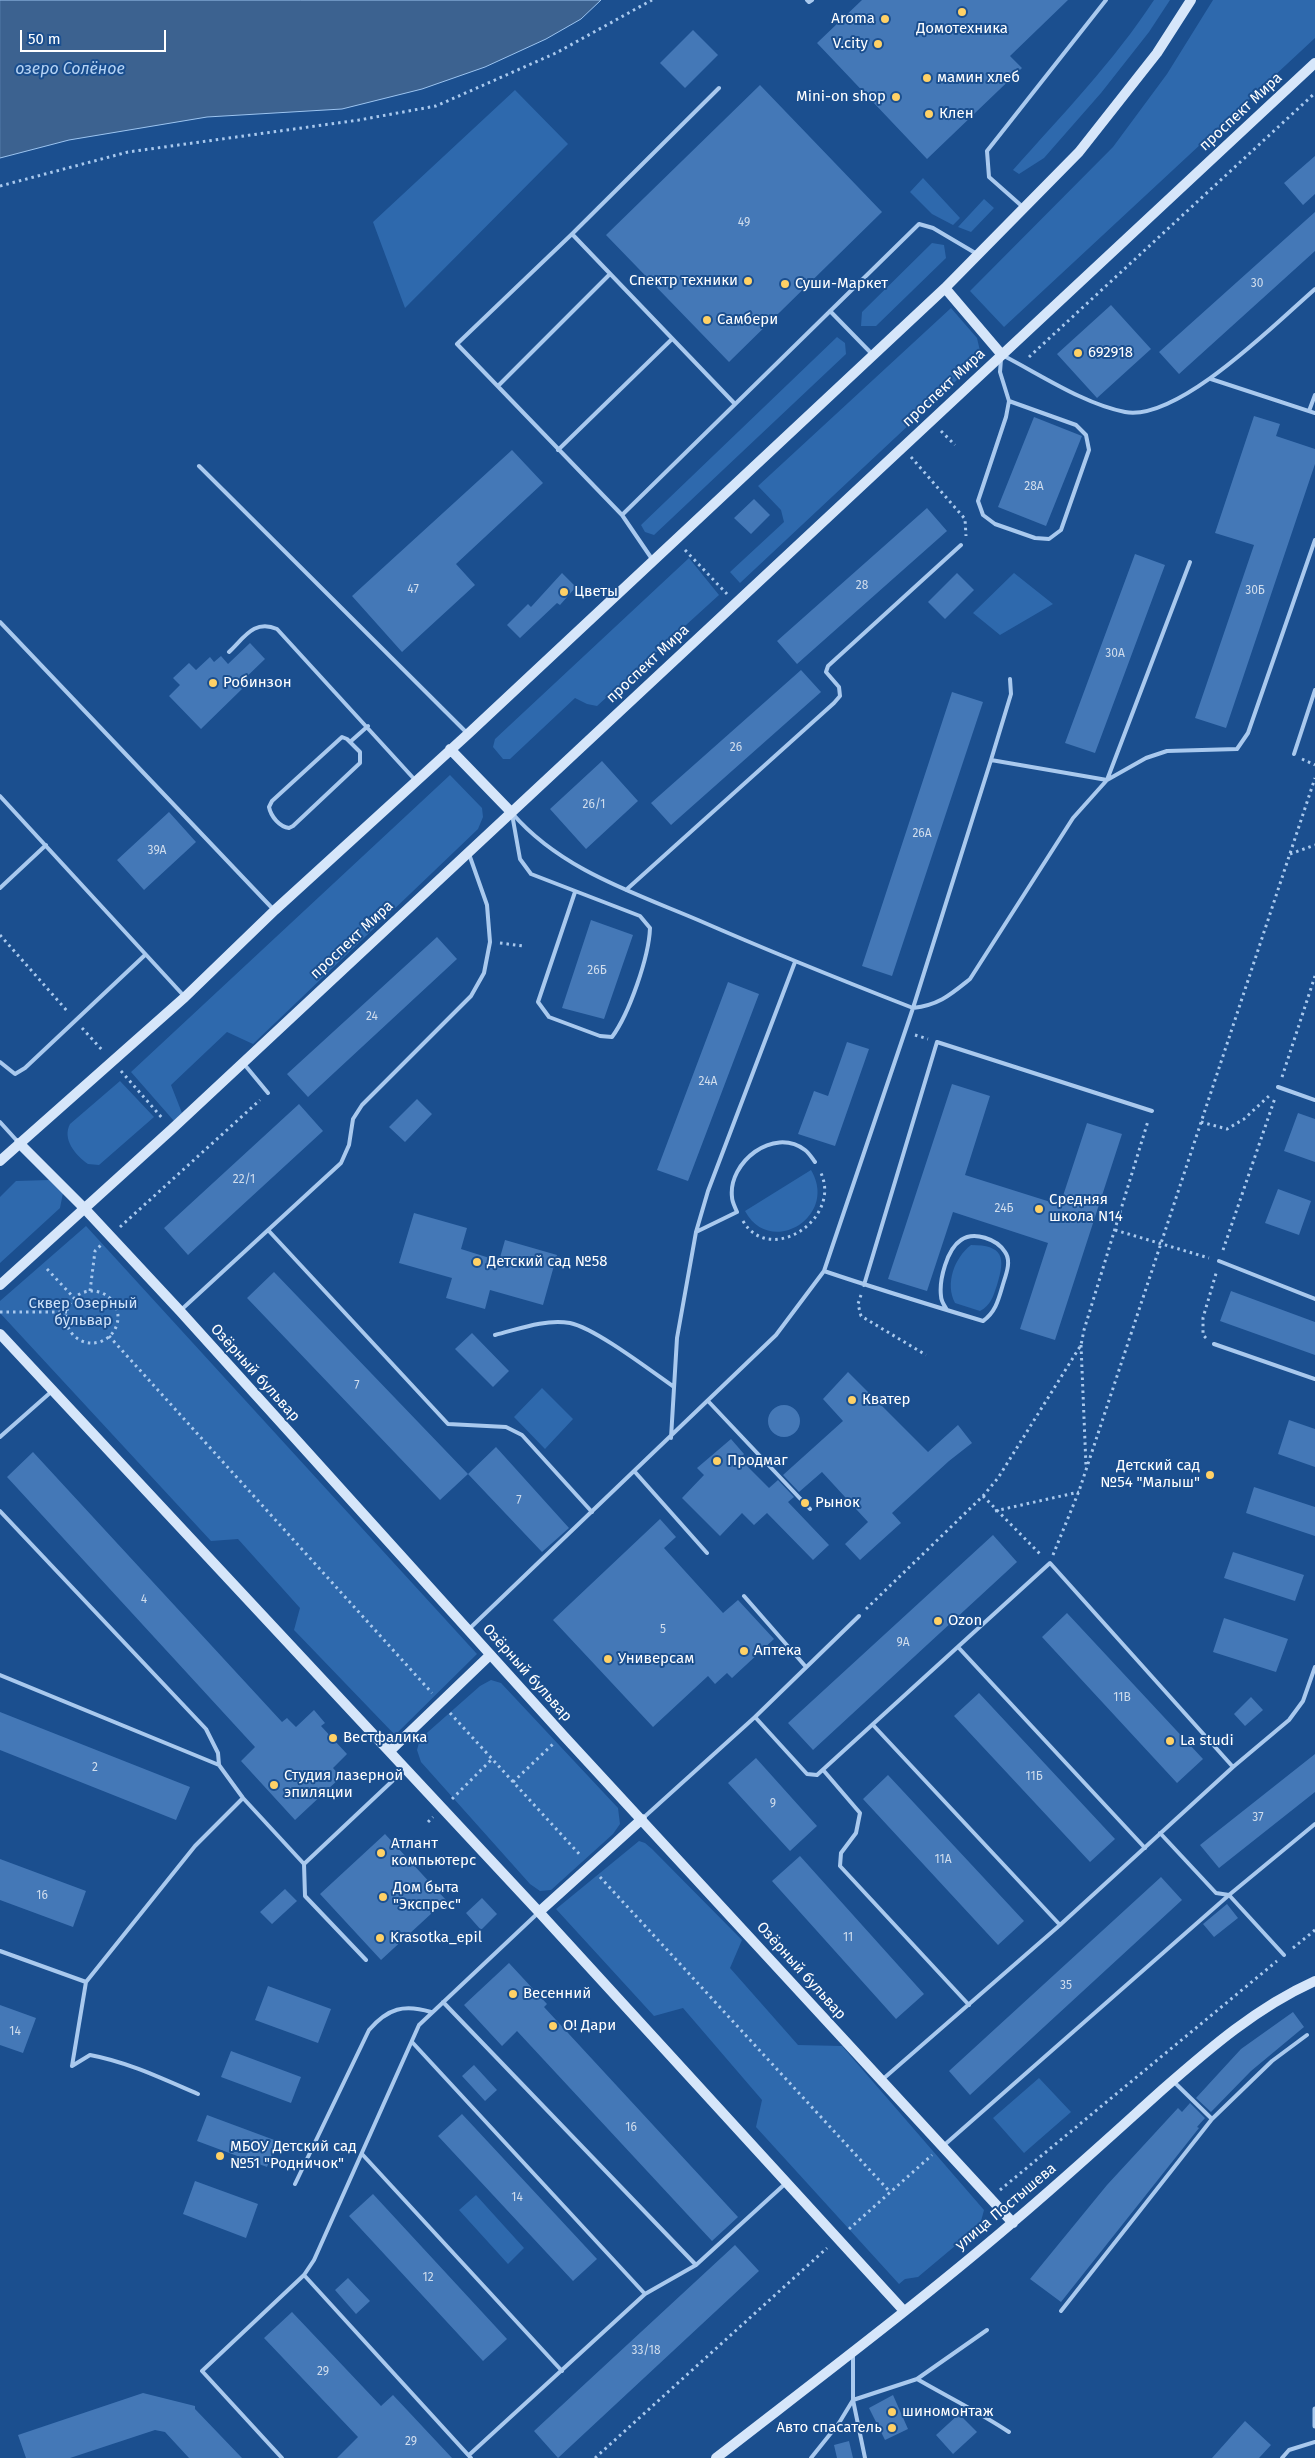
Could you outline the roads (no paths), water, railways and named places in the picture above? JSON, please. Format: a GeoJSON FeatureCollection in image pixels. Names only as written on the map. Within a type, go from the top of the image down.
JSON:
{"type":"FeatureCollection","features":[{"type":"Feature","properties":{"kind":"street"},"geometry":{"type":"LineString","coordinates":[[0,1161],[185,997],[275,910],[468,734],[945,288],[1085,144],[1157,53],[1191,0]]}},
{"type":"Feature","properties":{"kind":"street","name":"проспект Мира"},"geometry":{"type":"LineString","coordinates":[[0,1285],[172,1129],[1315,63]]}},
{"type":"Feature","properties":{"kind":"street"},"geometry":{"type":"LineString","coordinates":[[945,288],[1002,354]]}},
{"type":"Feature","properties":{"kind":"street"},"geometry":{"type":"LineString","coordinates":[[450,750],[511,812]]}},
{"type":"Feature","properties":{"kind":"street","name":"Озёрный бульвар"},"geometry":{"type":"LineString","coordinates":[[20,1143],[85,1209],[180,1312],[563,1735],[1013,2223]]}},
{"type":"Feature","properties":{"kind":"street"},"geometry":{"type":"LineString","coordinates":[[0,1334],[539,1912],[904,2311]]}},
{"type":"Feature","properties":{"kind":"street"},"geometry":{"type":"LineString","coordinates":[[390,1751],[490,1655]]}},
{"type":"Feature","properties":{"kind":"street"},"geometry":{"type":"LineString","coordinates":[[539,1912],[642,1819]]}},
{"type":"Feature","properties":{"kind":"street","name":"улица Постышева"},"geometry":{"type":"LineString","coordinates":[[716,2458],[1013,2223],[1173,2081],[1259,2010],[1290,1992],[1315,1981]]}},
{"type":"Feature","properties":{"kind":"street"},"geometry":{"type":"LineString","coordinates":[[1315,2408],[1315,2426]]}},
{"type":"Feature","properties":{"kind":"lane"},"geometry":{"type":"LineString","coordinates":[[807,0],[809,2],[812,0]]}},
{"type":"Feature","properties":{"kind":"lane"},"geometry":{"type":"LineString","coordinates":[[1024,208],[990,177],[987,150],[1106,0]]}},
{"type":"Feature","properties":{"kind":"lane"},"geometry":{"type":"LineString","coordinates":[[653,562],[622,515],[457,344],[572,234],[719,88]]}},
{"type":"Feature","properties":{"kind":"lane"},"geometry":{"type":"LineString","coordinates":[[622,515],[919,224],[933,228],[978,255]]}},
{"type":"Feature","properties":{"kind":"lane"},"geometry":{"type":"LineString","coordinates":[[572,234],[734,404]]}},
{"type":"Feature","properties":{"kind":"lane"},"geometry":{"type":"LineString","coordinates":[[498,386],[610,274]]}},
{"type":"Feature","properties":{"kind":"lane"},"geometry":{"type":"LineString","coordinates":[[1009,401],[1076,425],[1086,435],[1089,450],[1060,530],[1049,539],[1035,538],[995,524],[983,516],[978,501],[1006,417],[1009,401],[1000,372],[1002,354],[1100,405],[1126,412],[1149,412],[1211,379],[1315,289]]}},
{"type":"Feature","properties":{"kind":"lane"},"geometry":{"type":"LineString","coordinates":[[830,311],[874,356]]}},
{"type":"Feature","properties":{"kind":"lane"},"geometry":{"type":"LineString","coordinates":[[558,450],[672,339]]}},
{"type":"Feature","properties":{"kind":"lane"},"geometry":{"type":"LineString","coordinates":[[1211,379],[1315,413]]}},
{"type":"Feature","properties":{"kind":"lane"},"geometry":{"type":"LineString","coordinates":[[1309,411],[1315,395]]}},
{"type":"Feature","properties":{"kind":"lane"},"geometry":{"type":"LineString","coordinates":[[200,466],[468,734]]}},
{"type":"Feature","properties":{"kind":"lane"},"geometry":{"type":"LineString","coordinates":[[511,812],[553,852],[586,872],[795,962],[913,1008],[932,1006],[948,997],[970,978],[1074,818],[1107,780],[1146,758],[1167,751],[1237,749],[1248,733],[1315,540]]}},
{"type":"Feature","properties":{"kind":"lane"},"geometry":{"type":"LineString","coordinates":[[626,890],[834,703],[840,696],[839,687],[826,672],[828,666],[961,545]]}},
{"type":"Feature","properties":{"kind":"lane"},"geometry":{"type":"LineString","coordinates":[[1107,780],[1190,562]]}},
{"type":"Feature","properties":{"kind":"lane"},"geometry":{"type":"LineString","coordinates":[[0,622],[275,910]]}},
{"type":"Feature","properties":{"kind":"lane"},"geometry":{"type":"LineString","coordinates":[[229,652],[256,626],[267,624],[277,628],[416,781]]}},
{"type":"Feature","properties":{"kind":"lane"},"geometry":{"type":"LineString","coordinates":[[468,1630],[671,1438],[776,1335],[824,1272],[913,1008],[991,760],[1011,694],[1010,680]]}},
{"type":"Feature","properties":{"kind":"lane"},"geometry":{"type":"LineString","coordinates":[[1294,754],[1315,690]]}},
{"type":"Feature","properties":{"kind":"lane"},"geometry":{"type":"LineString","coordinates":[[350,742],[368,726]]}},
{"type":"Feature","properties":{"kind":"lane"},"geometry":{"type":"LineString","coordinates":[[342,738],[350,742],[360,752],[360,763],[293,826],[289,828],[283,827],[270,814],[268,807],[272,801],[338,740],[342,738]]}},
{"type":"Feature","properties":{"kind":"lane"},"geometry":{"type":"LineString","coordinates":[[991,760],[1107,780]]}},
{"type":"Feature","properties":{"kind":"lane"},"geometry":{"type":"LineString","coordinates":[[0,796],[185,997]]}},
{"type":"Feature","properties":{"kind":"lane"},"geometry":{"type":"LineString","coordinates":[[511,812],[520,859],[531,874],[640,916],[650,928],[650,945],[621,1025],[612,1037],[600,1036],[549,1017],[538,1002],[575,892]]}},
{"type":"Feature","properties":{"kind":"lane"},"geometry":{"type":"LineString","coordinates":[[0,888],[46,846]]}},
{"type":"Feature","properties":{"kind":"lane"},"geometry":{"type":"LineString","coordinates":[[180,1312],[340,1163],[349,1146],[353,1119],[362,1105],[471,996],[484,973],[490,942],[487,905],[468,852]]}},
{"type":"Feature","properties":{"kind":"lane"},"geometry":{"type":"LineString","coordinates":[[0,1062],[15,1074],[24,1068],[145,955]]}},
{"type":"Feature","properties":{"kind":"lane"},"geometry":{"type":"LineString","coordinates":[[671,1438],[677,1338],[696,1232],[708,1192],[795,962]]}},
{"type":"Feature","properties":{"kind":"lane"},"geometry":{"type":"LineString","coordinates":[[864,1285],[937,1042],[1152,1111]]}},
{"type":"Feature","properties":{"kind":"lane"},"geometry":{"type":"LineString","coordinates":[[242,1063],[268,1093]]}},
{"type":"Feature","properties":{"kind":"lane"},"geometry":{"type":"LineString","coordinates":[[1278,1088],[1315,1100]]}},
{"type":"Feature","properties":{"kind":"lane"},"geometry":{"type":"LineString","coordinates":[[0,1122],[20,1143]]}},
{"type":"Feature","properties":{"kind":"lane"},"geometry":{"type":"LineString","coordinates":[[696,1232],[737,1212],[732,1199],[732,1184],[738,1169],[748,1156],[769,1146],[793,1144],[805,1150],[815,1162]]}},
{"type":"Feature","properties":{"kind":"lane"},"geometry":{"type":"LineString","coordinates":[[268,1230],[448,1424],[506,1427],[522,1436],[592,1512]]}},
{"type":"Feature","properties":{"kind":"lane"},"geometry":{"type":"LineString","coordinates":[[824,1272],[864,1285],[983,1321],[996,1307],[1009,1266],[1006,1252],[994,1241],[980,1236],[962,1239],[951,1251],[940,1284],[941,1298],[947,1310]]}},
{"type":"Feature","properties":{"kind":"lane"},"geometry":{"type":"LineString","coordinates":[[1219,1261],[1315,1299]]}},
{"type":"Feature","properties":{"kind":"lane"},"geometry":{"type":"LineString","coordinates":[[495,1335],[541,1323],[571,1323],[600,1337],[674,1386]]}},
{"type":"Feature","properties":{"kind":"lane"},"geometry":{"type":"LineString","coordinates":[[1214,1344],[1315,1380]]}},
{"type":"Feature","properties":{"kind":"lane"},"geometry":{"type":"LineString","coordinates":[[0,1437],[52,1390]]}},
{"type":"Feature","properties":{"kind":"lane"},"geometry":{"type":"LineString","coordinates":[[708,1401],[810,1509]]}},
{"type":"Feature","properties":{"kind":"lane"},"geometry":{"type":"LineString","coordinates":[[635,1472],[706,1553]]}},
{"type":"Feature","properties":{"kind":"lane"},"geometry":{"type":"LineString","coordinates":[[0,1511],[206,1730],[218,1753],[219,1765],[243,1798],[304,1864],[305,1896],[366,1960]]}},
{"type":"Feature","properties":{"kind":"lane"},"geometry":{"type":"LineString","coordinates":[[754,1717],[807,1774],[817,1775],[824,1771],[1050,1563],[1233,1767]]}},
{"type":"Feature","properties":{"kind":"lane"},"geometry":{"type":"LineString","coordinates":[[744,1596],[806,1667]]}},
{"type":"Feature","properties":{"kind":"lane"},"geometry":{"type":"LineString","coordinates":[[642,1819],[754,1717],[859,1616]]}},
{"type":"Feature","properties":{"kind":"lane"},"geometry":{"type":"LineString","coordinates":[[958,1647],[1145,1848]]}},
{"type":"Feature","properties":{"kind":"lane"},"geometry":{"type":"LineString","coordinates":[[881,2080],[1060,1925],[1233,1767],[1289,1720],[1303,1701],[1315,1667]]}},
{"type":"Feature","properties":{"kind":"lane"},"geometry":{"type":"LineString","coordinates":[[0,1675],[219,1765]]}},
{"type":"Feature","properties":{"kind":"lane"},"geometry":{"type":"LineString","coordinates":[[873,1725],[1060,1925]]}},
{"type":"Feature","properties":{"kind":"lane"},"geometry":{"type":"LineString","coordinates":[[304,1864],[406,1769]]}},
{"type":"Feature","properties":{"kind":"lane"},"geometry":{"type":"LineString","coordinates":[[824,1771],[860,1813],[856,1832],[842,1852],[840,1866],[969,2004]]}},
{"type":"Feature","properties":{"kind":"lane"},"geometry":{"type":"LineString","coordinates":[[198,2094],[131,2066],[105,2058],[90,2055],[72,2066],[86,1982],[194,1846],[243,1798]]}},
{"type":"Feature","properties":{"kind":"lane"},"geometry":{"type":"LineString","coordinates":[[942,2147],[1229,1895],[1315,1824]]}},
{"type":"Feature","properties":{"kind":"lane"},"geometry":{"type":"LineString","coordinates":[[1160,1834],[1216,1893],[1229,1895],[1284,1955]]}},
{"type":"Feature","properties":{"kind":"lane"},"geometry":{"type":"LineString","coordinates":[[282,2458],[202,2371],[304,2275],[314,2260],[420,2025],[431,2012],[539,1912]]}},
{"type":"Feature","properties":{"kind":"lane"},"geometry":{"type":"LineString","coordinates":[[0,1951],[86,1982]]}},
{"type":"Feature","properties":{"kind":"lane"},"geometry":{"type":"LineString","coordinates":[[443,2002],[696,2265]]}},
{"type":"Feature","properties":{"kind":"lane"},"geometry":{"type":"LineString","coordinates":[[295,2184],[369,2030],[379,2019],[395,2010],[414,2007],[431,2012]]}},
{"type":"Feature","properties":{"kind":"lane"},"geometry":{"type":"LineString","coordinates":[[1061,2311],[1212,2119],[1272,2061],[1307,2035]]}},
{"type":"Feature","properties":{"kind":"lane"},"geometry":{"type":"LineString","coordinates":[[412,2042],[645,2294]]}},
{"type":"Feature","properties":{"kind":"lane"},"geometry":{"type":"LineString","coordinates":[[1173,2081],[1212,2119]]}},
{"type":"Feature","properties":{"kind":"lane"},"geometry":{"type":"LineString","coordinates":[[362,2154],[562,2370]]}},
{"type":"Feature","properties":{"kind":"lane"},"geometry":{"type":"LineString","coordinates":[[304,2275],[470,2457],[645,2294],[696,2265],[786,2183]]}},
{"type":"Feature","properties":{"kind":"lane"},"geometry":{"type":"LineString","coordinates":[[811,2458],[854,2400],[917,2379],[987,2330]]}},
{"type":"Feature","properties":{"kind":"lane"},"geometry":{"type":"LineString","coordinates":[[853,2351],[854,2400],[865,2458]]}},
{"type":"Feature","properties":{"kind":"lane"},"geometry":{"type":"LineString","coordinates":[[917,2379],[951,2399],[970,2406],[1009,2432]]}},
{"type":"Feature","properties":{"kind":"lane"},"geometry":{"type":"LineString","coordinates":[[1282,2458],[1288,2450],[1315,2442]]}},
{"type":"Feature","properties":{"kind":"water","name":"озеро Солёное"},"geometry":{"type":"Polygon","coordinates":[[[0,0],[601,0],[581,19],[546,39],[485,67],[422,89],[342,109],[207,117],[69,140],[0,158],[0,0]]]}},
{"type":"Feature","properties":{"kind":"place","name":"Домотехника"},"geometry":{"type":"Point","coordinates":[962,12]}},
{"type":"Feature","properties":{"kind":"place","name":"Aroma"},"geometry":{"type":"Point","coordinates":[885,19]}},
{"type":"Feature","properties":{"kind":"place","name":"V.city"},"geometry":{"type":"Point","coordinates":[878,44]}},
{"type":"Feature","properties":{"kind":"place","name":"мамин хлеб"},"geometry":{"type":"Point","coordinates":[927,78]}},
{"type":"Feature","properties":{"kind":"place","name":"Mini-on shop"},"geometry":{"type":"Point","coordinates":[896,97]}},
{"type":"Feature","properties":{"kind":"place","name":"Клен"},"geometry":{"type":"Point","coordinates":[929,114]}},
{"type":"Feature","properties":{"kind":"place","name":"Спектр техники"},"geometry":{"type":"Point","coordinates":[748,281]}},
{"type":"Feature","properties":{"kind":"place","name":"Суши-Маркет"},"geometry":{"type":"Point","coordinates":[785,284]}},
{"type":"Feature","properties":{"kind":"place","name":"Самбери"},"geometry":{"type":"Point","coordinates":[707,320]}},
{"type":"Feature","properties":{"kind":"place","name":"692918"},"geometry":{"type":"Point","coordinates":[1078,353]}},
{"type":"Feature","properties":{"kind":"place","name":"Цветы"},"geometry":{"type":"Point","coordinates":[564,592]}},
{"type":"Feature","properties":{"kind":"place","name":"Робинзон"},"geometry":{"type":"Point","coordinates":[213,683]}},
{"type":"Feature","properties":{"kind":"place","name":"Средняя школа N14"},"geometry":{"type":"Point","coordinates":[1039,1209]}},
{"type":"Feature","properties":{"kind":"place","name":"Детский сад №58"},"geometry":{"type":"Point","coordinates":[477,1262]}},
{"type":"Feature","properties":{"kind":"place","name":"Кватер"},"geometry":{"type":"Point","coordinates":[852,1400]}},
{"type":"Feature","properties":{"kind":"place","name":"Продмаг"},"geometry":{"type":"Point","coordinates":[717,1461]}},
{"type":"Feature","properties":{"kind":"place","name":"Детский сад №54 \"Малыш\""},"geometry":{"type":"Point","coordinates":[1210,1475]}},
{"type":"Feature","properties":{"kind":"place","name":"Рынок"},"geometry":{"type":"Point","coordinates":[805,1503]}},
{"type":"Feature","properties":{"kind":"place","name":"Ozon"},"geometry":{"type":"Point","coordinates":[938,1621]}},
{"type":"Feature","properties":{"kind":"place","name":"Аптека"},"geometry":{"type":"Point","coordinates":[744,1651]}},
{"type":"Feature","properties":{"kind":"place","name":"Универсам"},"geometry":{"type":"Point","coordinates":[608,1659]}},
{"type":"Feature","properties":{"kind":"place","name":"Вестфалика"},"geometry":{"type":"Point","coordinates":[333,1738]}},
{"type":"Feature","properties":{"kind":"place","name":"La studi"},"geometry":{"type":"Point","coordinates":[1170,1741]}},
{"type":"Feature","properties":{"kind":"place","name":"Студия лазерной эпиляции"},"geometry":{"type":"Point","coordinates":[274,1785]}},
{"type":"Feature","properties":{"kind":"place","name":"Атлант компьютерс"},"geometry":{"type":"Point","coordinates":[381,1853]}},
{"type":"Feature","properties":{"kind":"place","name":"Дом быта \"Экспрес\""},"geometry":{"type":"Point","coordinates":[383,1897]}},
{"type":"Feature","properties":{"kind":"place","name":"Krasotka_epil"},"geometry":{"type":"Point","coordinates":[380,1938]}},
{"type":"Feature","properties":{"kind":"place","name":"Весенний"},"geometry":{"type":"Point","coordinates":[513,1994]}},
{"type":"Feature","properties":{"kind":"place","name":"О! Дари"},"geometry":{"type":"Point","coordinates":[553,2026]}},
{"type":"Feature","properties":{"kind":"place","name":"МБОУ Детский сад №51 \"Родничок\""},"geometry":{"type":"Point","coordinates":[220,2156]}},
{"type":"Feature","properties":{"kind":"place","name":"шиномонтаж"},"geometry":{"type":"Point","coordinates":[892,2412]}},
{"type":"Feature","properties":{"kind":"place","name":"Авто спасатель"},"geometry":{"type":"Point","coordinates":[892,2428]}},
{"type":"Feature","properties":{"kind":"park label","name":"Сквер Озерный бульвар"},"geometry":{"type":"Point","coordinates":[83,1312]}}]}
